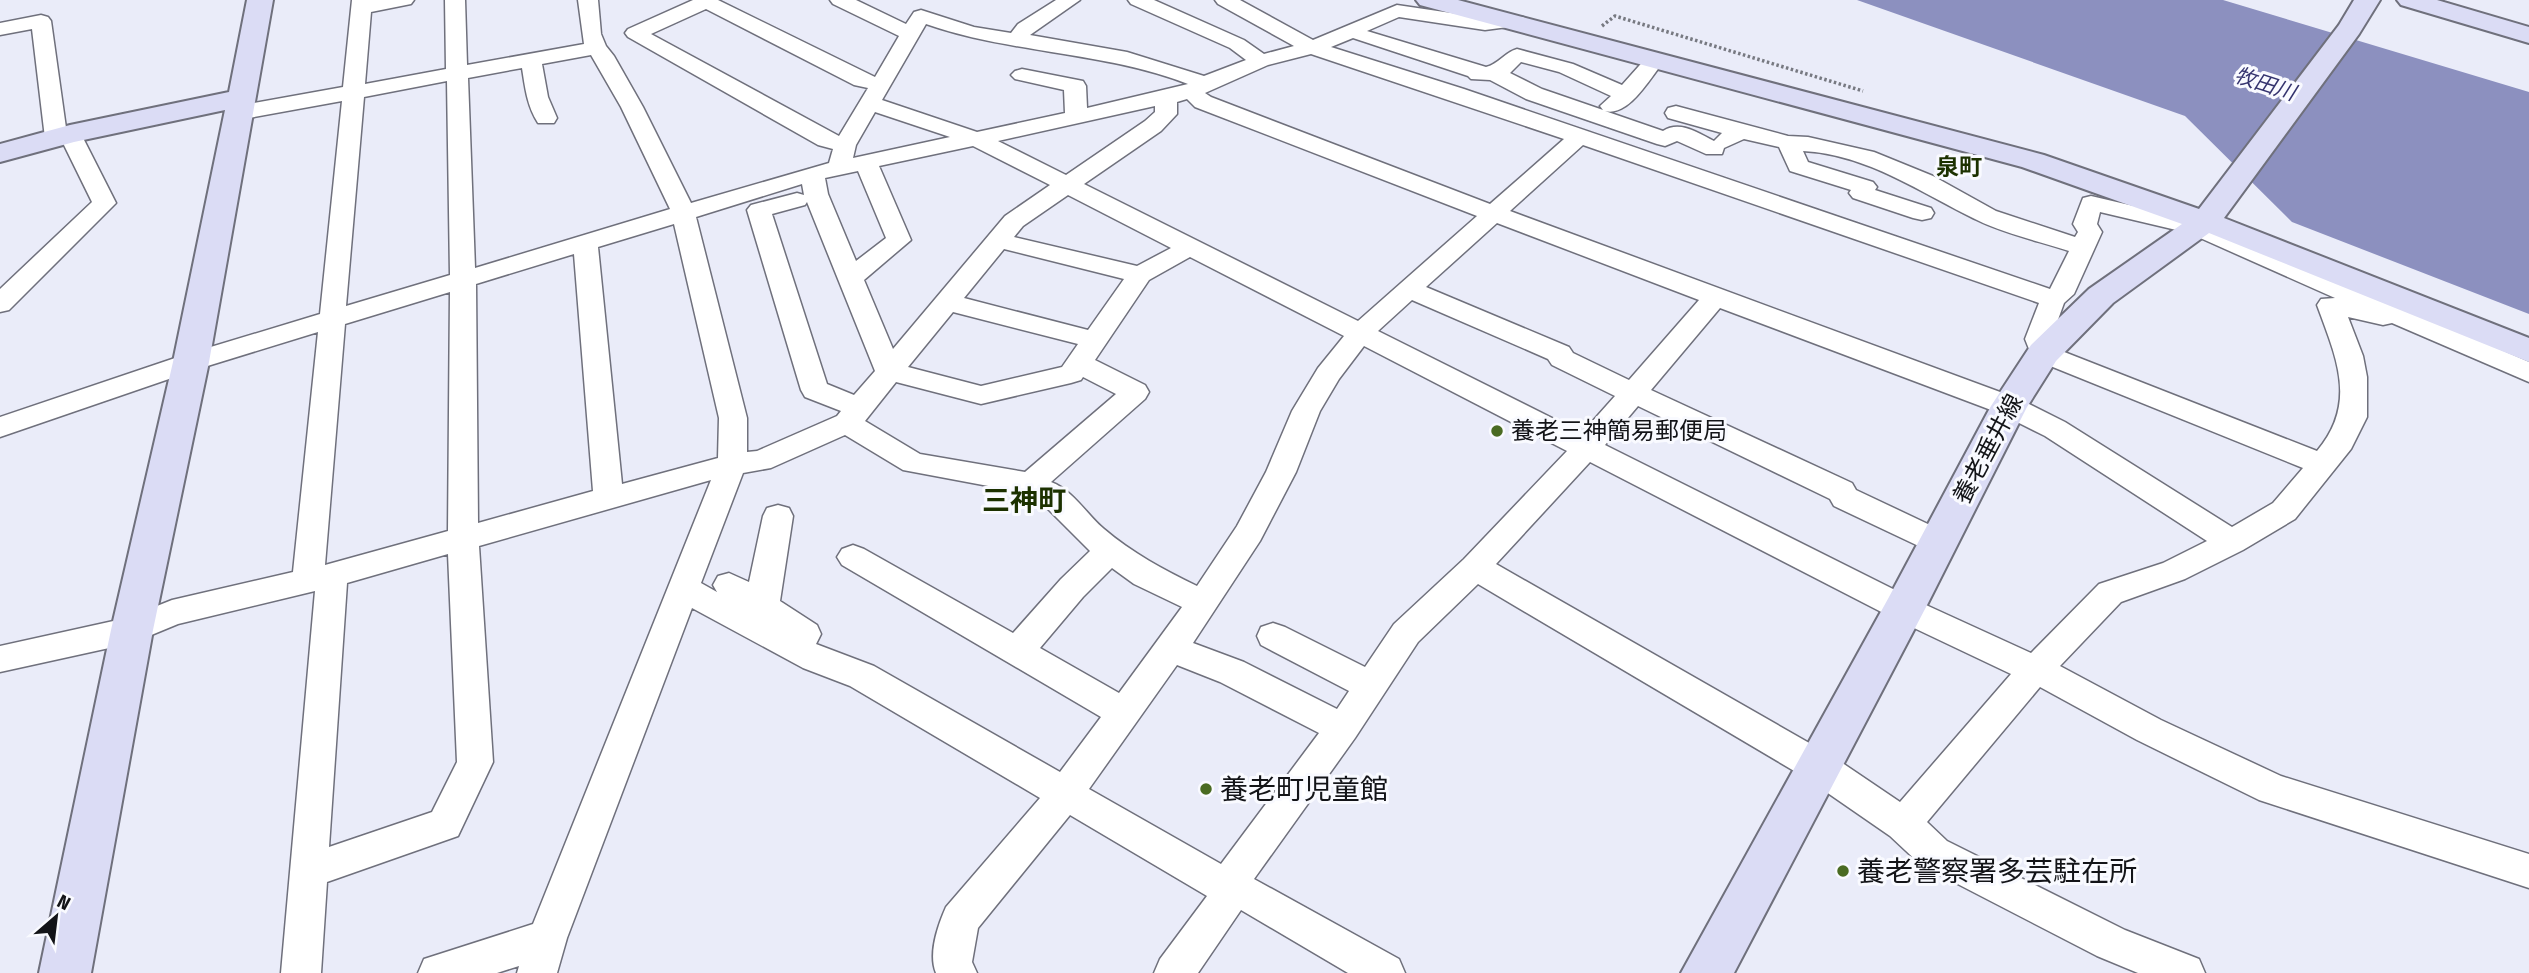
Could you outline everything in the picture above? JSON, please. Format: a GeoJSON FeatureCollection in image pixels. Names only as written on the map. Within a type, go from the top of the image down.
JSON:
{"type":"FeatureCollection","features":[{"type":"Feature","properties":{"kind":"street"},"geometry":{"type":"LineString","coordinates":[[65,973],[132,630],[191,362],[260,0]]}},
{"type":"Feature","properties":{"kind":"street"},"geometry":{"type":"LineString","coordinates":[[301,973],[310,871],[320,578],[335,318],[362,4],[404,0]]}},
{"type":"Feature","properties":{"kind":"street"},"geometry":{"type":"LineString","coordinates":[[310,871],[445,824],[475,762],[463,537],[463,278],[455,0]]}},
{"type":"Feature","properties":{"kind":"street"},"geometry":{"type":"LineString","coordinates":[[438,973],[542,956],[732,464],[733,418],[683,211],[632,107],[594,41],[588,0]]}},
{"type":"Feature","properties":{"kind":"street"},"geometry":{"type":"LineString","coordinates":[[840,0],[920,16],[970,33],[1069,45],[1167,69],[1187,91],[1203,102],[1715,298],[2009,406],[2055,429],[2232,542]]}},
{"type":"Feature","properties":{"kind":"street"},"geometry":{"type":"LineString","coordinates":[[1138,0],[1237,44],[1261,61]]}},
{"type":"Feature","properties":{"kind":"street"},"geometry":{"type":"LineString","coordinates":[[1225,0],[1312,48],[1456,94],[2053,299]]}},
{"type":"Feature","properties":{"kind":"street"},"geometry":{"type":"LineString","coordinates":[[1429,0],[1516,21],[1654,61],[2033,161],[2210,214],[2529,351]]}},
{"type":"Feature","properties":{"kind":"street","name":"養老垂井線"},"geometry":{"type":"LineString","coordinates":[[1707,973],[1904,609],[2009,406],[2043,353],[2101,296],[2210,214],[2350,28],[2367,0]]}},
{"type":"Feature","properties":{"kind":"street"},"geometry":{"type":"LineString","coordinates":[[700,1],[635,33],[826,140],[842,156],[865,161],[977,139],[1187,91],[1261,61],[1312,48],[1397,11],[1485,24],[1516,21]]}},
{"type":"Feature","properties":{"kind":"street"},"geometry":{"type":"LineString","coordinates":[[0,153],[63,136],[239,105],[354,91],[531,60],[594,41],[700,1],[862,79],[874,95],[977,139],[1904,609],[2035,670],[2149,730],[2272,789],[2529,870]]}},
{"type":"Feature","properties":{"kind":"street"},"geometry":{"type":"LineString","coordinates":[[1016,40],[1025,28],[1064,1]]}},
{"type":"Feature","properties":{"kind":"street"},"geometry":{"type":"LineString","coordinates":[[2419,2],[2450,7],[2529,28]]}},
{"type":"Feature","properties":{"kind":"street"},"geometry":{"type":"LineString","coordinates":[[2419,2],[2529,35]]}},
{"type":"Feature","properties":{"kind":"street"},"geometry":{"type":"LineString","coordinates":[[920,16],[842,156],[814,184],[759,210],[815,390],[853,415],[913,464],[1029,485],[1052,494],[1093,537],[1145,575],[1203,603]]}},
{"type":"Feature","properties":{"kind":"street"},"geometry":{"type":"LineString","coordinates":[[0,29],[41,21],[63,136],[104,203],[3,291]]}},
{"type":"Feature","properties":{"kind":"street"},"geometry":{"type":"LineString","coordinates":[[1362,36],[1496,75],[1534,94],[1665,139],[1676,132],[1713,149]]}},
{"type":"Feature","properties":{"kind":"street"},"geometry":{"type":"LineString","coordinates":[[1456,94],[1476,76],[1501,70],[1517,55],[1566,68],[1625,94]]}},
{"type":"Feature","properties":{"kind":"street"},"geometry":{"type":"LineString","coordinates":[[531,60],[537,97],[546,118]]}},
{"type":"Feature","properties":{"kind":"street"},"geometry":{"type":"LineString","coordinates":[[957,973],[953,963],[961,920],[1066,793],[1203,603],[1249,533],[1281,472],[1306,411],[1328,374],[1361,332],[1596,116],[1625,94],[1654,61]]}},
{"type":"Feature","properties":{"kind":"street"},"geometry":{"type":"LineString","coordinates":[[1022,75],[1075,86],[1076,117]]}},
{"type":"Feature","properties":{"kind":"street"},"geometry":{"type":"LineString","coordinates":[[0,661],[132,630],[172,613],[320,578],[732,464],[761,461],[853,415],[1014,221],[1153,127],[1187,91]]}},
{"type":"Feature","properties":{"kind":"street"},"geometry":{"type":"LineString","coordinates":[[1676,113],[1788,143],[1808,144],[1882,163],[1932,185],[1987,216],[2083,248]]}},
{"type":"Feature","properties":{"kind":"street"},"geometry":{"type":"LineString","coordinates":[[1679,172],[1740,131]]}},
{"type":"Feature","properties":{"kind":"street"},"geometry":{"type":"LineString","coordinates":[[1788,143],[1798,166],[1922,213]]}},
{"type":"Feature","properties":{"kind":"street"},"geometry":{"type":"LineString","coordinates":[[851,278],[899,240],[865,161]]}},
{"type":"Feature","properties":{"kind":"street"},"geometry":{"type":"LineString","coordinates":[[1839,226],[1882,163]]}},
{"type":"Feature","properties":{"kind":"street"},"geometry":{"type":"LineString","coordinates":[[0,427],[191,362],[683,211],[814,184]]}},
{"type":"Feature","properties":{"kind":"street"},"geometry":{"type":"LineString","coordinates":[[814,184],[890,371]]}},
{"type":"Feature","properties":{"kind":"street"},"geometry":{"type":"LineString","coordinates":[[2321,464],[2043,353],[2038,339],[2053,299],[2060,294],[2090,232],[2085,224],[2091,202],[2210,214],[2473,367],[2529,391]]}},
{"type":"Feature","properties":{"kind":"street"},"geometry":{"type":"LineString","coordinates":[[996,240],[1140,275]]}},
{"type":"Feature","properties":{"kind":"street"},"geometry":{"type":"LineString","coordinates":[[585,241],[609,498]]}},
{"type":"Feature","properties":{"kind":"street"},"geometry":{"type":"LineString","coordinates":[[890,371],[981,395],[1071,374],[1140,275],[1191,247]]}},
{"type":"Feature","properties":{"kind":"street"},"geometry":{"type":"LineString","coordinates":[[1408,289],[1559,353],[1562,359],[1842,491],[1846,498],[1938,542]]}},
{"type":"Feature","properties":{"kind":"street"},"geometry":{"type":"LineString","coordinates":[[1174,973],[1226,901],[1226,887],[1343,729],[1406,633],[1475,567],[1586,448],[1715,298]]}},
{"type":"Feature","properties":{"kind":"street"},"geometry":{"type":"LineString","coordinates":[[946,302],[1087,351],[1135,392],[1029,485]]}},
{"type":"Feature","properties":{"kind":"street"},"geometry":{"type":"LineString","coordinates":[[1903,824],[2035,670],[2110,593],[2174,571],[2232,542],[2284,511],[2341,442],[2353,417],[2353,377],[2349,356],[2330,304],[2386,315],[2529,373]]}},
{"type":"Feature","properties":{"kind":"street"},"geometry":{"type":"LineString","coordinates":[[764,608],[762,593],[778,516]]}},
{"type":"Feature","properties":{"kind":"street"},"geometry":{"type":"LineString","coordinates":[[1018,651],[1072,588],[1111,550]]}},
{"type":"Feature","properties":{"kind":"street"},"geometry":{"type":"LineString","coordinates":[[853,557],[1124,713]]}},
{"type":"Feature","properties":{"kind":"street"},"geometry":{"type":"LineString","coordinates":[[1475,567],[1819,767],[1903,824],[1934,853],[2111,943],[2185,973]]}},
{"type":"Feature","properties":{"kind":"street"},"geometry":{"type":"LineString","coordinates":[[729,584],[832,651],[835,666]]}},
{"type":"Feature","properties":{"kind":"street"},"geometry":{"type":"LineString","coordinates":[[684,589],[815,659],[862,676],[1226,887],[1250,895],[1385,973]]}},
{"type":"Feature","properties":{"kind":"street"},"geometry":{"type":"LineString","coordinates":[[1273,636],[1371,686]]}},
{"type":"Feature","properties":{"kind":"street"},"geometry":{"type":"LineString","coordinates":[[1171,648],[1232,671],[1343,729]]}},
{"type":"Feature","properties":{"kind":"path"},"geometry":{"type":"LineString","coordinates":[[1581,40],[1615,16],[1864,91]]}},
{"type":"Feature","properties":{"kind":"water","name":"牧田川"},"geometry":{"type":"Polygon","coordinates":[[[1857,0],[2223,0],[2529,92],[2529,314],[2292,222],[2185,116],[1857,0]]]}},
{"type":"Feature","properties":{"kind":"place","name":"養老三神簡易郵便局"},"geometry":{"type":"Point","coordinates":[1497,431]}},
{"type":"Feature","properties":{"kind":"place","name":"養老町児童館"},"geometry":{"type":"Point","coordinates":[1206,789]}},
{"type":"Feature","properties":{"kind":"place","name":"養老警察署多芸駐在所"},"geometry":{"type":"Point","coordinates":[1843,871]}},
{"type":"Feature","properties":{"kind":"district","name":"泉町"},"geometry":{"type":"Point","coordinates":[1959,167]}},
{"type":"Feature","properties":{"kind":"district","name":"三神町"},"geometry":{"type":"Point","coordinates":[1024,500]}}]}
